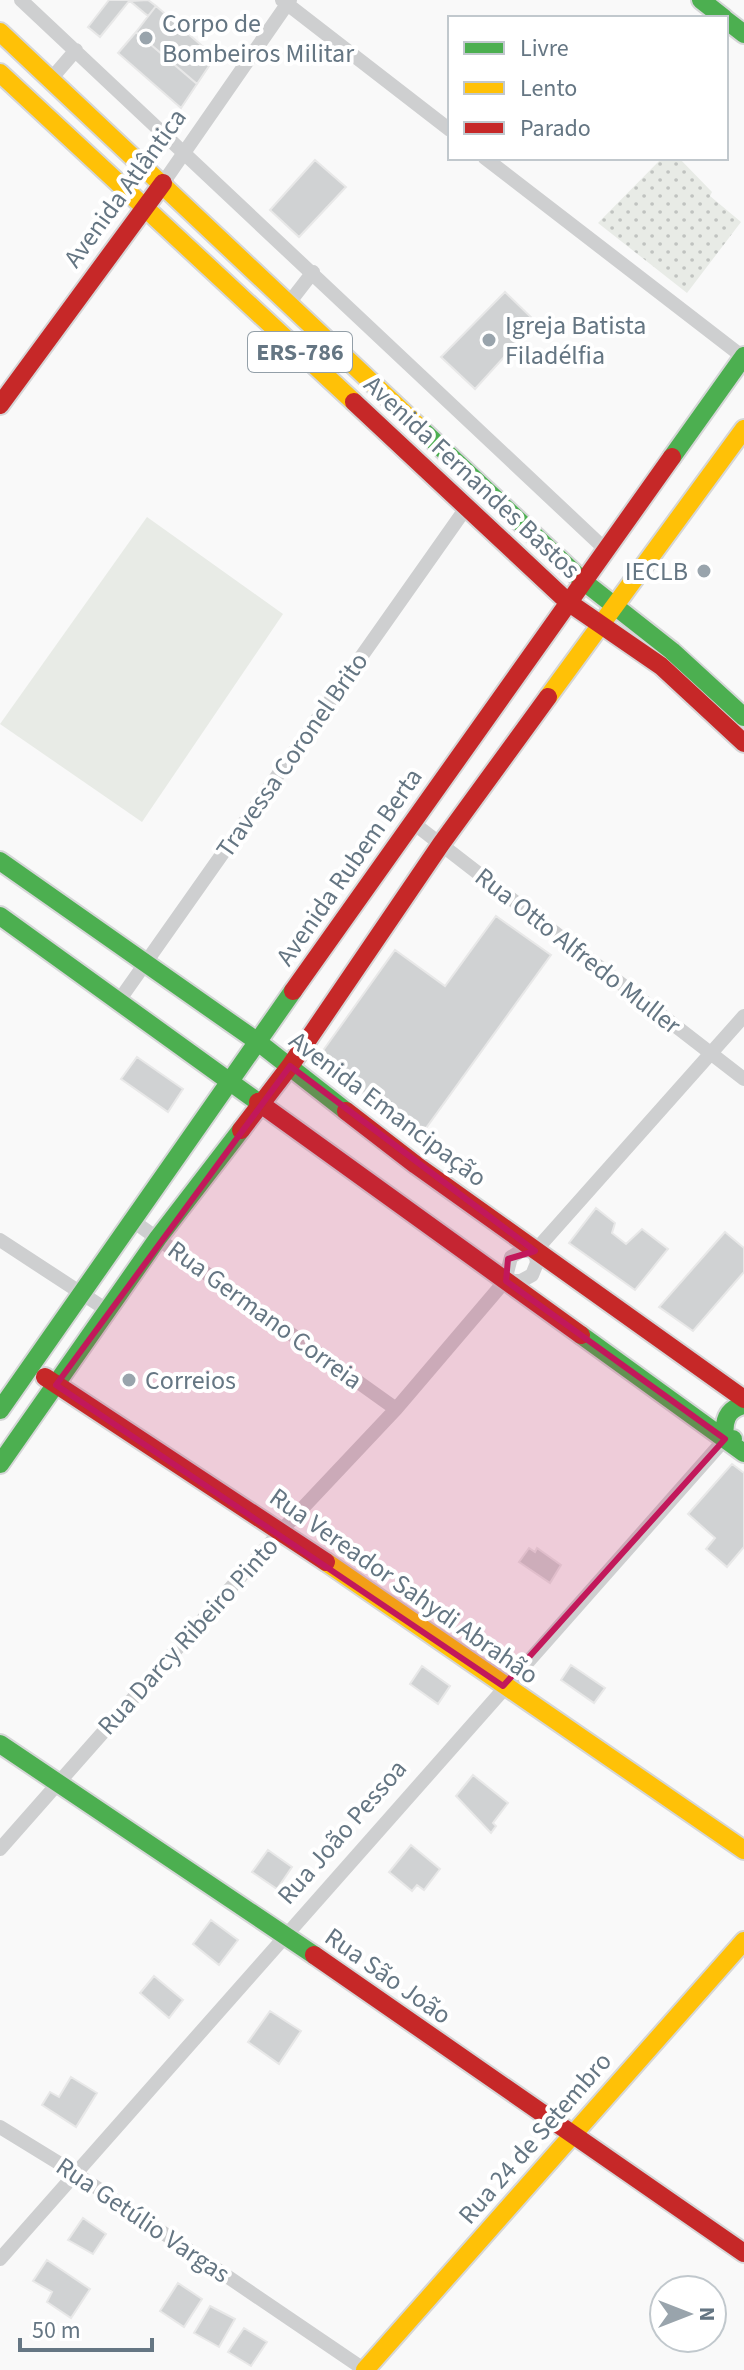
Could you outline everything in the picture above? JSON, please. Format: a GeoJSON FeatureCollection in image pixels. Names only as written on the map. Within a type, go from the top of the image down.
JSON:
{"type":"FeatureCollection","features":[{"type":"Feature","properties":{"kind":"main road"},"geometry":{"type":"LineString","coordinates":[[701,0],[721,16]]}},
{"type":"Feature","properties":{"kind":"main road"},"geometry":{"type":"LineString","coordinates":[[728,21],[744,34]]}},
{"type":"Feature","properties":{"kind":"main road","name":"Avenida Fernandes Bastos"},"geometry":{"type":"LineString","coordinates":[[0,32],[583,581],[672,651],[744,717]]}},
{"type":"Feature","properties":{"kind":"main road","name":"Avenida Fernandes Bastos"},"geometry":{"type":"LineString","coordinates":[[0,73],[568,602],[661,666],[744,743]]}},
{"type":"Feature","properties":{"kind":"main road","name":"Avenida Atlântica"},"geometry":{"type":"LineString","coordinates":[[0,405],[163,183]]}},
{"type":"Feature","properties":{"kind":"main road","name":"Avenida Rubem Berta"},"geometry":{"type":"LineString","coordinates":[[0,1410],[412,822],[744,357]]}},
{"type":"Feature","properties":{"kind":"main road"},"geometry":{"type":"LineString","coordinates":[[0,367],[18,380]]}},
{"type":"Feature","properties":{"kind":"main road"},"geometry":{"type":"LineString","coordinates":[[3,1455],[56,1385],[158,1238],[290,1066],[441,844],[602,628],[744,429]]}},
{"type":"Feature","properties":{"kind":"main road","name":"Avenida Emancipação"},"geometry":{"type":"LineString","coordinates":[[0,861],[144,965],[258,1042],[416,1165],[744,1402]]}},
{"type":"Feature","properties":{"kind":"main road"},"geometry":{"type":"LineString","coordinates":[[0,916],[744,1453]]}},
{"type":"Feature","properties":{"kind":"main road","name":"Rua Vereador Sahydi Abrahão"},"geometry":{"type":"LineString","coordinates":[[31,1367],[281,1531],[744,1850]]}},
{"type":"Feature","properties":{"kind":"main road","name":"Rua João Pessoa"},"geometry":{"type":"LineString","coordinates":[[725,1439],[724,1418],[730,1410],[744,1402]]}},
{"type":"Feature","properties":{"kind":"main road"},"geometry":{"type":"LineString","coordinates":[[725,1439],[744,1436]]}},
{"type":"Feature","properties":{"kind":"main road","name":"Rua São João"},"geometry":{"type":"LineString","coordinates":[[0,1744],[286,1936],[570,2136],[744,2253]]}},
{"type":"Feature","properties":{"kind":"main road","name":"Rua 24 de Setembro"},"geometry":{"type":"LineString","coordinates":[[365,2370],[744,1941]]}},
{"type":"Feature","properties":{"kind":"street","name":"Avenida Fernandes Bastos"},"geometry":{"type":"LineString","coordinates":[[21,0],[606,550]]}},
{"type":"Feature","properties":{"kind":"street"},"geometry":{"type":"LineString","coordinates":[[286,1],[448,128]]}},
{"type":"Feature","properties":{"kind":"street","name":"Avenida Atlântica"},"geometry":{"type":"LineString","coordinates":[[163,183],[286,1]]}},
{"type":"Feature","properties":{"kind":"street"},"geometry":{"type":"LineString","coordinates":[[51,79],[76,50]]}},
{"type":"Feature","properties":{"kind":"street"},"geometry":{"type":"LineString","coordinates":[[488,160],[744,357]]}},
{"type":"Feature","properties":{"kind":"street"},"geometry":{"type":"LineString","coordinates":[[289,303],[313,272]]}},
{"type":"Feature","properties":{"kind":"street","name":"Travessa Coronel Brito"},"geometry":{"type":"LineString","coordinates":[[118,1002],[466,508]]}},
{"type":"Feature","properties":{"kind":"street","name":"Rua Otto Alfredo Muller"},"geometry":{"type":"LineString","coordinates":[[412,822],[744,1079]]}},
{"type":"Feature","properties":{"kind":"street","name":"Rua Darcy Ribeiro Pinto"},"geometry":{"type":"LineString","coordinates":[[0,1849],[281,1531],[396,1409],[505,1281],[511,1257],[521,1251],[535,1251],[744,1016]]}},
{"type":"Feature","properties":{"kind":"street","name":"Rua Germano Correia"},"geometry":{"type":"LineString","coordinates":[[133,1221],[396,1409]]}},
{"type":"Feature","properties":{"kind":"street"},"geometry":{"type":"LineString","coordinates":[[0,1240],[107,1310]]}},
{"type":"Feature","properties":{"kind":"street","name":"Rua Darcy Ribeiro Pinto"},"geometry":{"type":"LineString","coordinates":[[505,1281],[521,1281],[532,1275],[537,1263],[535,1251]]}},
{"type":"Feature","properties":{"kind":"street","name":"Rua João Pessoa"},"geometry":{"type":"LineString","coordinates":[[0,2259],[503,1686],[725,1439]]}},
{"type":"Feature","properties":{"kind":"street","name":"Rua Getúlio Vargas"},"geometry":{"type":"LineString","coordinates":[[0,2127],[75,2173],[365,2370]]}},
{"type":"Feature","properties":{"kind":"highlighted area"},"geometry":{"type":"Polygon","coordinates":[[[290,1066],[535,1251],[508,1259],[506,1281],[725,1439],[503,1686],[56,1385],[290,1066]]]}},
{"type":"Feature","properties":{"kind":"shaded area"},"geometry":{"type":"Polygon","coordinates":[[[660,160],[681,160],[712,192],[710,196],[741,222],[687,293],[598,223],[660,160]]]}},
{"type":"Feature","properties":{"kind":"shaded area"},"geometry":{"type":"Polygon","coordinates":[[[147,517],[283,614],[142,822],[0,724],[147,517]]]}},
{"type":"Feature","properties":{"kind":"building"},"geometry":{"type":"Polygon","coordinates":[[[109,0],[130,0],[100,37],[88,27],[109,0]]]}},
{"type":"Feature","properties":{"kind":"building"},"geometry":{"type":"Polygon","coordinates":[[[148,0],[156,6],[148,16],[130,1],[148,0]]]}},
{"type":"Feature","properties":{"kind":"building"},"geometry":{"type":"Polygon","coordinates":[[[156,6],[215,57],[197,84],[136,32],[156,6]]]}},
{"type":"Feature","properties":{"kind":"building"},"geometry":{"type":"Polygon","coordinates":[[[136,32],[197,84],[181,108],[118,53],[136,32]]]}},
{"type":"Feature","properties":{"kind":"building"},"geometry":{"type":"Polygon","coordinates":[[[315,160],[346,187],[299,237],[270,210],[315,160]]]}},
{"type":"Feature","properties":{"kind":"building","name":"Igreja Batista Filadélfia"},"geometry":{"type":"Polygon","coordinates":[[[505,292],[536,322],[475,389],[441,357],[505,292]]]}},
{"type":"Feature","properties":{"kind":"building"},"geometry":{"type":"Polygon","coordinates":[[[496,916],[551,955],[421,1135],[317,1059],[395,950],[445,986],[496,916]]]}},
{"type":"Feature","properties":{"kind":"building"},"geometry":{"type":"Polygon","coordinates":[[[137,1057],[183,1089],[168,1112],[121,1079],[137,1057]]]}},
{"type":"Feature","properties":{"kind":"building"},"geometry":{"type":"Polygon","coordinates":[[[596,1208],[615,1223],[612,1233],[626,1244],[642,1229],[668,1249],[635,1290],[569,1243],[596,1208]]]}},
{"type":"Feature","properties":{"kind":"building"},"geometry":{"type":"Polygon","coordinates":[[[725,1232],[744,1248],[744,1272],[693,1331],[659,1307],[725,1232]]]}},
{"type":"Feature","properties":{"kind":"building"},"geometry":{"type":"Polygon","coordinates":[[[732,1464],[744,1473],[744,1547],[727,1567],[706,1549],[715,1538],[688,1514],[732,1464]]]}},
{"type":"Feature","properties":{"kind":"building"},"geometry":{"type":"Polygon","coordinates":[[[529,1548],[535,1552],[537,1548],[561,1565],[550,1583],[519,1562],[529,1548]]]}},
{"type":"Feature","properties":{"kind":"building"},"geometry":{"type":"Polygon","coordinates":[[[571,1665],[605,1688],[594,1703],[561,1680],[571,1665]]]}},
{"type":"Feature","properties":{"kind":"building"},"geometry":{"type":"Polygon","coordinates":[[[422,1666],[450,1686],[438,1704],[410,1684],[422,1666]]]}},
{"type":"Feature","properties":{"kind":"building"},"geometry":{"type":"Polygon","coordinates":[[[473,1775],[508,1803],[493,1823],[496,1826],[491,1833],[456,1796],[473,1775]]]}},
{"type":"Feature","properties":{"kind":"building"},"geometry":{"type":"Polygon","coordinates":[[[411,1845],[440,1869],[424,1890],[417,1885],[412,1891],[389,1872],[411,1845]]]}},
{"type":"Feature","properties":{"kind":"building"},"geometry":{"type":"Polygon","coordinates":[[[268,1850],[292,1867],[277,1889],[252,1872],[268,1850]]]}},
{"type":"Feature","properties":{"kind":"building"},"geometry":{"type":"Polygon","coordinates":[[[211,1920],[238,1940],[219,1965],[193,1944],[211,1920]]]}},
{"type":"Feature","properties":{"kind":"building"},"geometry":{"type":"Polygon","coordinates":[[[154,1976],[183,2000],[169,2018],[140,1993],[154,1976]]]}},
{"type":"Feature","properties":{"kind":"building"},"geometry":{"type":"Polygon","coordinates":[[[270,2011],[301,2031],[279,2064],[248,2042],[270,2011]]]}},
{"type":"Feature","properties":{"kind":"building"},"geometry":{"type":"Polygon","coordinates":[[[71,2077],[97,2093],[76,2127],[42,2105],[50,2092],[59,2097],[71,2077]]]}},
{"type":"Feature","properties":{"kind":"building"},"geometry":{"type":"Polygon","coordinates":[[[83,2218],[106,2234],[93,2254],[68,2240],[83,2218]]]}},
{"type":"Feature","properties":{"kind":"building"},"geometry":{"type":"Polygon","coordinates":[[[47,2260],[90,2289],[71,2318],[47,2302],[52,2292],[33,2281],[47,2260]]]}},
{"type":"Feature","properties":{"kind":"building"},"geometry":{"type":"Polygon","coordinates":[[[178,2283],[202,2299],[184,2327],[160,2311],[178,2283]]]}},
{"type":"Feature","properties":{"kind":"building"},"geometry":{"type":"Polygon","coordinates":[[[210,2306],[235,2319],[219,2347],[194,2333],[210,2306]]]}},
{"type":"Feature","properties":{"kind":"building"},"geometry":{"type":"Polygon","coordinates":[[[244,2328],[267,2342],[251,2366],[228,2352],[244,2328]]]}},
{"type":"Feature","properties":{"kind":"traffic: fast"},"geometry":{"type":"LineString","coordinates":[[701,0],[721,16]]}},
{"type":"Feature","properties":{"kind":"traffic: fast"},"geometry":{"type":"LineString","coordinates":[[728,22],[744,34]]}},
{"type":"Feature","properties":{"kind":"traffic: fast"},"geometry":{"type":"LineString","coordinates":[[672,457],[744,356]]}},
{"type":"Feature","properties":{"kind":"traffic: fast"},"geometry":{"type":"LineString","coordinates":[[418,426],[583,581],[672,651],[744,717]]}},
{"type":"Feature","properties":{"kind":"traffic: fast"},"geometry":{"type":"LineString","coordinates":[[0,861],[258,1042],[346,1111]]}},
{"type":"Feature","properties":{"kind":"traffic: fast"},"geometry":{"type":"LineString","coordinates":[[0,916],[258,1102]]}},
{"type":"Feature","properties":{"kind":"traffic: fast"},"geometry":{"type":"LineString","coordinates":[[0,1410],[293,991]]}},
{"type":"Feature","properties":{"kind":"traffic: fast"},"geometry":{"type":"LineString","coordinates":[[0,1464],[158,1238],[241,1130]]}},
{"type":"Feature","properties":{"kind":"traffic: fast"},"geometry":{"type":"LineString","coordinates":[[581,1335],[744,1453]]}},
{"type":"Feature","properties":{"kind":"traffic: fast"},"geometry":{"type":"LineString","coordinates":[[733,1439],[725,1439],[725,1422],[733,1410],[744,1405]]}},
{"type":"Feature","properties":{"kind":"traffic: fast"},"geometry":{"type":"LineString","coordinates":[[0,1744],[314,1955]]}},
{"type":"Feature","properties":{"kind":"traffic: slow"},"geometry":{"type":"LineString","coordinates":[[0,32],[418,426]]}},
{"type":"Feature","properties":{"kind":"traffic: slow"},"geometry":{"type":"LineString","coordinates":[[0,73],[354,402]]}},
{"type":"Feature","properties":{"kind":"traffic: slow"},"geometry":{"type":"LineString","coordinates":[[548,697],[744,429]]}},
{"type":"Feature","properties":{"kind":"traffic: slow"},"geometry":{"type":"LineString","coordinates":[[326,1562],[744,1850]]}},
{"type":"Feature","properties":{"kind":"traffic: slow"},"geometry":{"type":"LineString","coordinates":[[365,2370],[744,1941]]}},
{"type":"Feature","properties":{"kind":"traffic: jam"},"geometry":{"type":"LineString","coordinates":[[0,405],[163,183]]}},
{"type":"Feature","properties":{"kind":"traffic: jam"},"geometry":{"type":"LineString","coordinates":[[354,402],[568,602],[661,666],[744,743]]}},
{"type":"Feature","properties":{"kind":"traffic: jam"},"geometry":{"type":"LineString","coordinates":[[293,991],[672,457]]}},
{"type":"Feature","properties":{"kind":"traffic: jam"},"geometry":{"type":"LineString","coordinates":[[241,1130],[290,1066],[441,844],[548,697]]}},
{"type":"Feature","properties":{"kind":"traffic: jam"},"geometry":{"type":"LineString","coordinates":[[258,1102],[581,1335]]}},
{"type":"Feature","properties":{"kind":"traffic: jam"},"geometry":{"type":"LineString","coordinates":[[346,1111],[416,1165],[744,1399]]}},
{"type":"Feature","properties":{"kind":"traffic: jam"},"geometry":{"type":"LineString","coordinates":[[45,1377],[326,1562]]}},
{"type":"Feature","properties":{"kind":"traffic: jam"},"geometry":{"type":"LineString","coordinates":[[314,1955],[744,2253]]}},
{"type":"Feature","properties":{"kind":"place","name":"Corpo de Bombeiros Militar"},"geometry":{"type":"Point","coordinates":[146,38]}},
{"type":"Feature","properties":{"kind":"place","name":"Igreja Batista Filadélfia"},"geometry":{"type":"Point","coordinates":[489,340]}},
{"type":"Feature","properties":{"kind":"place","name":"IECLB"},"geometry":{"type":"Point","coordinates":[704,571]}},
{"type":"Feature","properties":{"kind":"place","name":"Correios"},"geometry":{"type":"Point","coordinates":[129,1380]}}]}
